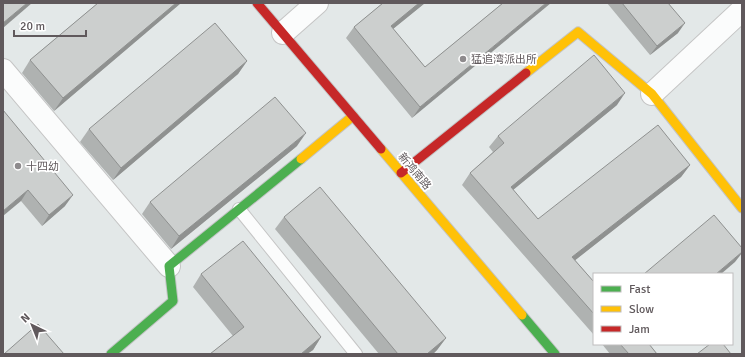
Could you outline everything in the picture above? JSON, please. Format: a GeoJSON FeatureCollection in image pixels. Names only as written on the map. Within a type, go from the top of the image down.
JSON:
{"type":"FeatureCollection","features":[{"type":"Feature","properties":{"kind":"street","name":"新鸿南路"},"geometry":{"type":"LineString","coordinates":[[257,3],[555,354]]}},
{"type":"Feature","properties":{"kind":"street"},"geometry":{"type":"LineString","coordinates":[[283,33],[317,3]]}},
{"type":"Feature","properties":{"kind":"street"},"geometry":{"type":"LineString","coordinates":[[652,94],[742,10]]}},
{"type":"Feature","properties":{"kind":"street"},"geometry":{"type":"LineString","coordinates":[[401,173],[578,32],[652,94],[742,208]]}},
{"type":"Feature","properties":{"kind":"street"},"geometry":{"type":"LineString","coordinates":[[3,70],[169,266],[173,301],[111,354]]}},
{"type":"Feature","properties":{"kind":"street"},"geometry":{"type":"LineString","coordinates":[[169,266],[353,116]]}},
{"type":"Feature","properties":{"kind":"lane"},"geometry":{"type":"LineString","coordinates":[[239,209],[356,354]]}},
{"type":"Feature","properties":{"kind":"building"},"geometry":{"type":"Polygon","coordinates":[[[3,3],[27,3],[3,23],[3,3]]]}},
{"type":"Feature","properties":{"kind":"building"},"geometry":{"type":"Polygon","coordinates":[[[98,3],[176,3],[63,98],[30,60],[98,3]]]}},
{"type":"Feature","properties":{"kind":"building","name":"猛追湾派出所"},"geometry":{"type":"Polygon","coordinates":[[[383,3],[419,3],[391,26],[425,67],[503,3],[546,3],[420,107],[354,27],[383,3]]]}},
{"type":"Feature","properties":{"kind":"building"},"geometry":{"type":"Polygon","coordinates":[[[622,3],[668,3],[685,23],[657,46],[622,3]]]}},
{"type":"Feature","properties":{"kind":"building"},"geometry":{"type":"Polygon","coordinates":[[[215,23],[247,61],[121,168],[89,129],[215,23]]]}},
{"type":"Feature","properties":{"kind":"building"},"geometry":{"type":"Polygon","coordinates":[[[594,55],[625,93],[511,187],[538,219],[658,125],[690,165],[572,257],[593,281],[593,313],[470,173],[504,143],[498,136],[594,55]]]}},
{"type":"Feature","properties":{"kind":"building"},"geometry":{"type":"Polygon","coordinates":[[[275,97],[306,133],[179,236],[150,202],[275,97]]]}},
{"type":"Feature","properties":{"kind":"building","name":"十四幼"},"geometry":{"type":"Polygon","coordinates":[[[3,110],[73,195],[49,215],[28,190],[3,211],[3,110]]]}},
{"type":"Feature","properties":{"kind":"building"},"geometry":{"type":"Polygon","coordinates":[[[320,187],[446,338],[427,354],[398,354],[284,217],[320,187]]]}},
{"type":"Feature","properties":{"kind":"building"},"geometry":{"type":"Polygon","coordinates":[[[714,215],[742,248],[742,252],[717,273],[645,273],[714,215]]]}},
{"type":"Feature","properties":{"kind":"building"},"geometry":{"type":"Polygon","coordinates":[[[243,241],[321,337],[301,354],[210,354],[244,327],[201,274],[243,241]]]}},
{"type":"Feature","properties":{"kind":"building"},"geometry":{"type":"Polygon","coordinates":[[[38,324],[64,354],[4,354],[38,324]]]}},
{"type":"Feature","properties":{"kind":"building"},"geometry":{"type":"Polygon","coordinates":[[[621,345],[650,345],[657,354],[629,354],[621,345]]]}},
{"type":"Feature","properties":{"kind":"building"},"geometry":{"type":"Polygon","coordinates":[[[709,345],[724,345],[731,354],[697,354],[709,345]]]}},
{"type":"Feature","properties":{"kind":"traffic: fast"},"geometry":{"type":"LineString","coordinates":[[111,354],[173,301],[169,266],[301,159]]}},
{"type":"Feature","properties":{"kind":"traffic: fast"},"geometry":{"type":"LineString","coordinates":[[522,315],[555,354]]}},
{"type":"Feature","properties":{"kind":"traffic: slow"},"geometry":{"type":"LineString","coordinates":[[526,73],[578,32],[652,94],[742,208]]}},
{"type":"Feature","properties":{"kind":"traffic: slow"},"geometry":{"type":"LineString","coordinates":[[301,159],[353,116]]}},
{"type":"Feature","properties":{"kind":"traffic: slow"},"geometry":{"type":"LineString","coordinates":[[381,149],[522,315]]}},
{"type":"Feature","properties":{"kind":"traffic: jam"},"geometry":{"type":"LineString","coordinates":[[257,3],[381,149]]}},
{"type":"Feature","properties":{"kind":"traffic: jam"},"geometry":{"type":"LineString","coordinates":[[401,173],[526,73]]}},
{"type":"Feature","properties":{"kind":"place","name":"猛追湾派出所"},"geometry":{"type":"Point","coordinates":[463,59]}},
{"type":"Feature","properties":{"kind":"place","name":"十四幼"},"geometry":{"type":"Point","coordinates":[18,166]}}]}
